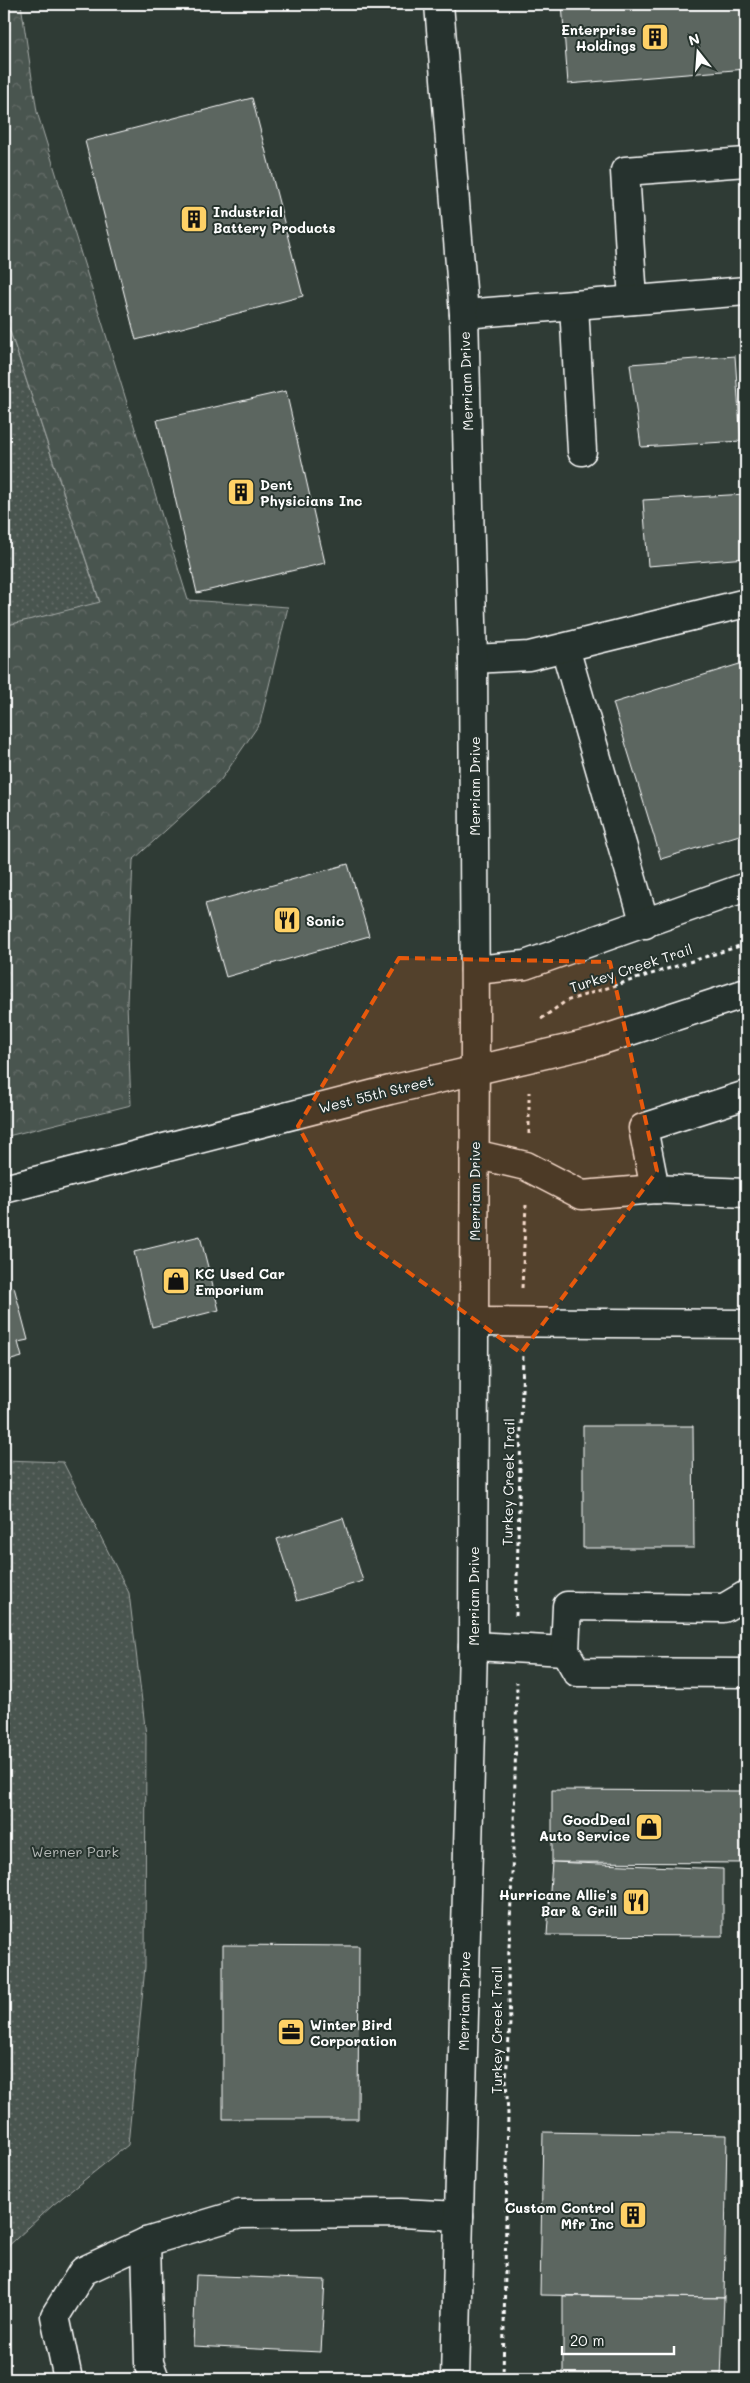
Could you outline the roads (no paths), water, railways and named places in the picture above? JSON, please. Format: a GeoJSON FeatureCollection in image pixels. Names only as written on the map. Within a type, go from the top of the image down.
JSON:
{"type":"FeatureCollection","features":[{"type":"Feature","properties":{"kind":"main road","name":"Merriam Drive"},"geometry":{"type":"LineString","coordinates":[[440,4],[464,314],[473,659],[473,1646],[455,2379]]}},
{"type":"Feature","properties":{"kind":"main road"},"geometry":{"type":"LineString","coordinates":[[633,300],[625,171],[746,162]]}},
{"type":"Feature","properties":{"kind":"main road"},"geometry":{"type":"LineString","coordinates":[[464,314],[746,291]]}},
{"type":"Feature","properties":{"kind":"main road"},"geometry":{"type":"LineString","coordinates":[[574,305],[582,451]]}},
{"type":"Feature","properties":{"kind":"main road"},"geometry":{"type":"LineString","coordinates":[[473,659],[529,656],[746,603]]}},
{"type":"Feature","properties":{"kind":"main road"},"geometry":{"type":"LineString","coordinates":[[565,648],[645,924]]}},
{"type":"Feature","properties":{"kind":"main road"},"geometry":{"type":"LineString","coordinates":[[474,970],[525,965],[746,887]]}},
{"type":"Feature","properties":{"kind":"main road","name":"West 55th Street"},"geometry":{"type":"LineString","coordinates":[[4,1189],[474,1070],[593,1042],[746,993]]}},
{"type":"Feature","properties":{"kind":"main road"},"geometry":{"type":"LineString","coordinates":[[655,1189],[643,1128],[746,1095]]}},
{"type":"Feature","properties":{"kind":"main road"},"geometry":{"type":"LineString","coordinates":[[474,1154],[526,1166],[582,1195],[655,1189],[746,1193]]}},
{"type":"Feature","properties":{"kind":"main road"},"geometry":{"type":"LineString","coordinates":[[474,1322],[746,1324]]}},
{"type":"Feature","properties":{"kind":"main road"},"geometry":{"type":"LineString","coordinates":[[746,1595],[724,1608],[568,1606],[564,1651],[578,1672],[746,1673]]}},
{"type":"Feature","properties":{"kind":"main road"},"geometry":{"type":"LineString","coordinates":[[473,1646],[564,1651]]}},
{"type":"Feature","properties":{"kind":"main road"},"geometry":{"type":"LineString","coordinates":[[68,2379],[55,2316],[83,2271],[146,2242],[240,2214],[459,2216]]}},
{"type":"Feature","properties":{"kind":"main road"},"geometry":{"type":"LineString","coordinates":[[146,2242],[149,2363],[155,2379]]}},
{"type":"Feature","properties":{"kind":"place","name":"Enterprise Holdings"},"geometry":{"type":"Point","coordinates":[655,37]}},
{"type":"Feature","properties":{"kind":"place","name":"Industrial Battery Products"},"geometry":{"type":"Point","coordinates":[194,219]}},
{"type":"Feature","properties":{"kind":"place","name":"Dent Physicians Inc"},"geometry":{"type":"Point","coordinates":[241,492]}},
{"type":"Feature","properties":{"kind":"place","name":"Sonic"},"geometry":{"type":"Point","coordinates":[287,920]}},
{"type":"Feature","properties":{"kind":"place","name":"KC Used Car Emporium"},"geometry":{"type":"Point","coordinates":[176,1281]}},
{"type":"Feature","properties":{"kind":"place","name":"GoodDeal Auto Service"},"geometry":{"type":"Point","coordinates":[649,1827]}},
{"type":"Feature","properties":{"kind":"place","name":"Hurricane Allie's Bar & Grill"},"geometry":{"type":"Point","coordinates":[636,1902]}},
{"type":"Feature","properties":{"kind":"place","name":"Winter Bird Corporation"},"geometry":{"type":"Point","coordinates":[291,2032]}},
{"type":"Feature","properties":{"kind":"place","name":"Custom Control Mfr Inc"},"geometry":{"type":"Point","coordinates":[633,2215]}},
{"type":"Feature","properties":{"kind":"park label","name":"Werner Park"},"geometry":{"type":"Point","coordinates":[75,1851]}}]}
